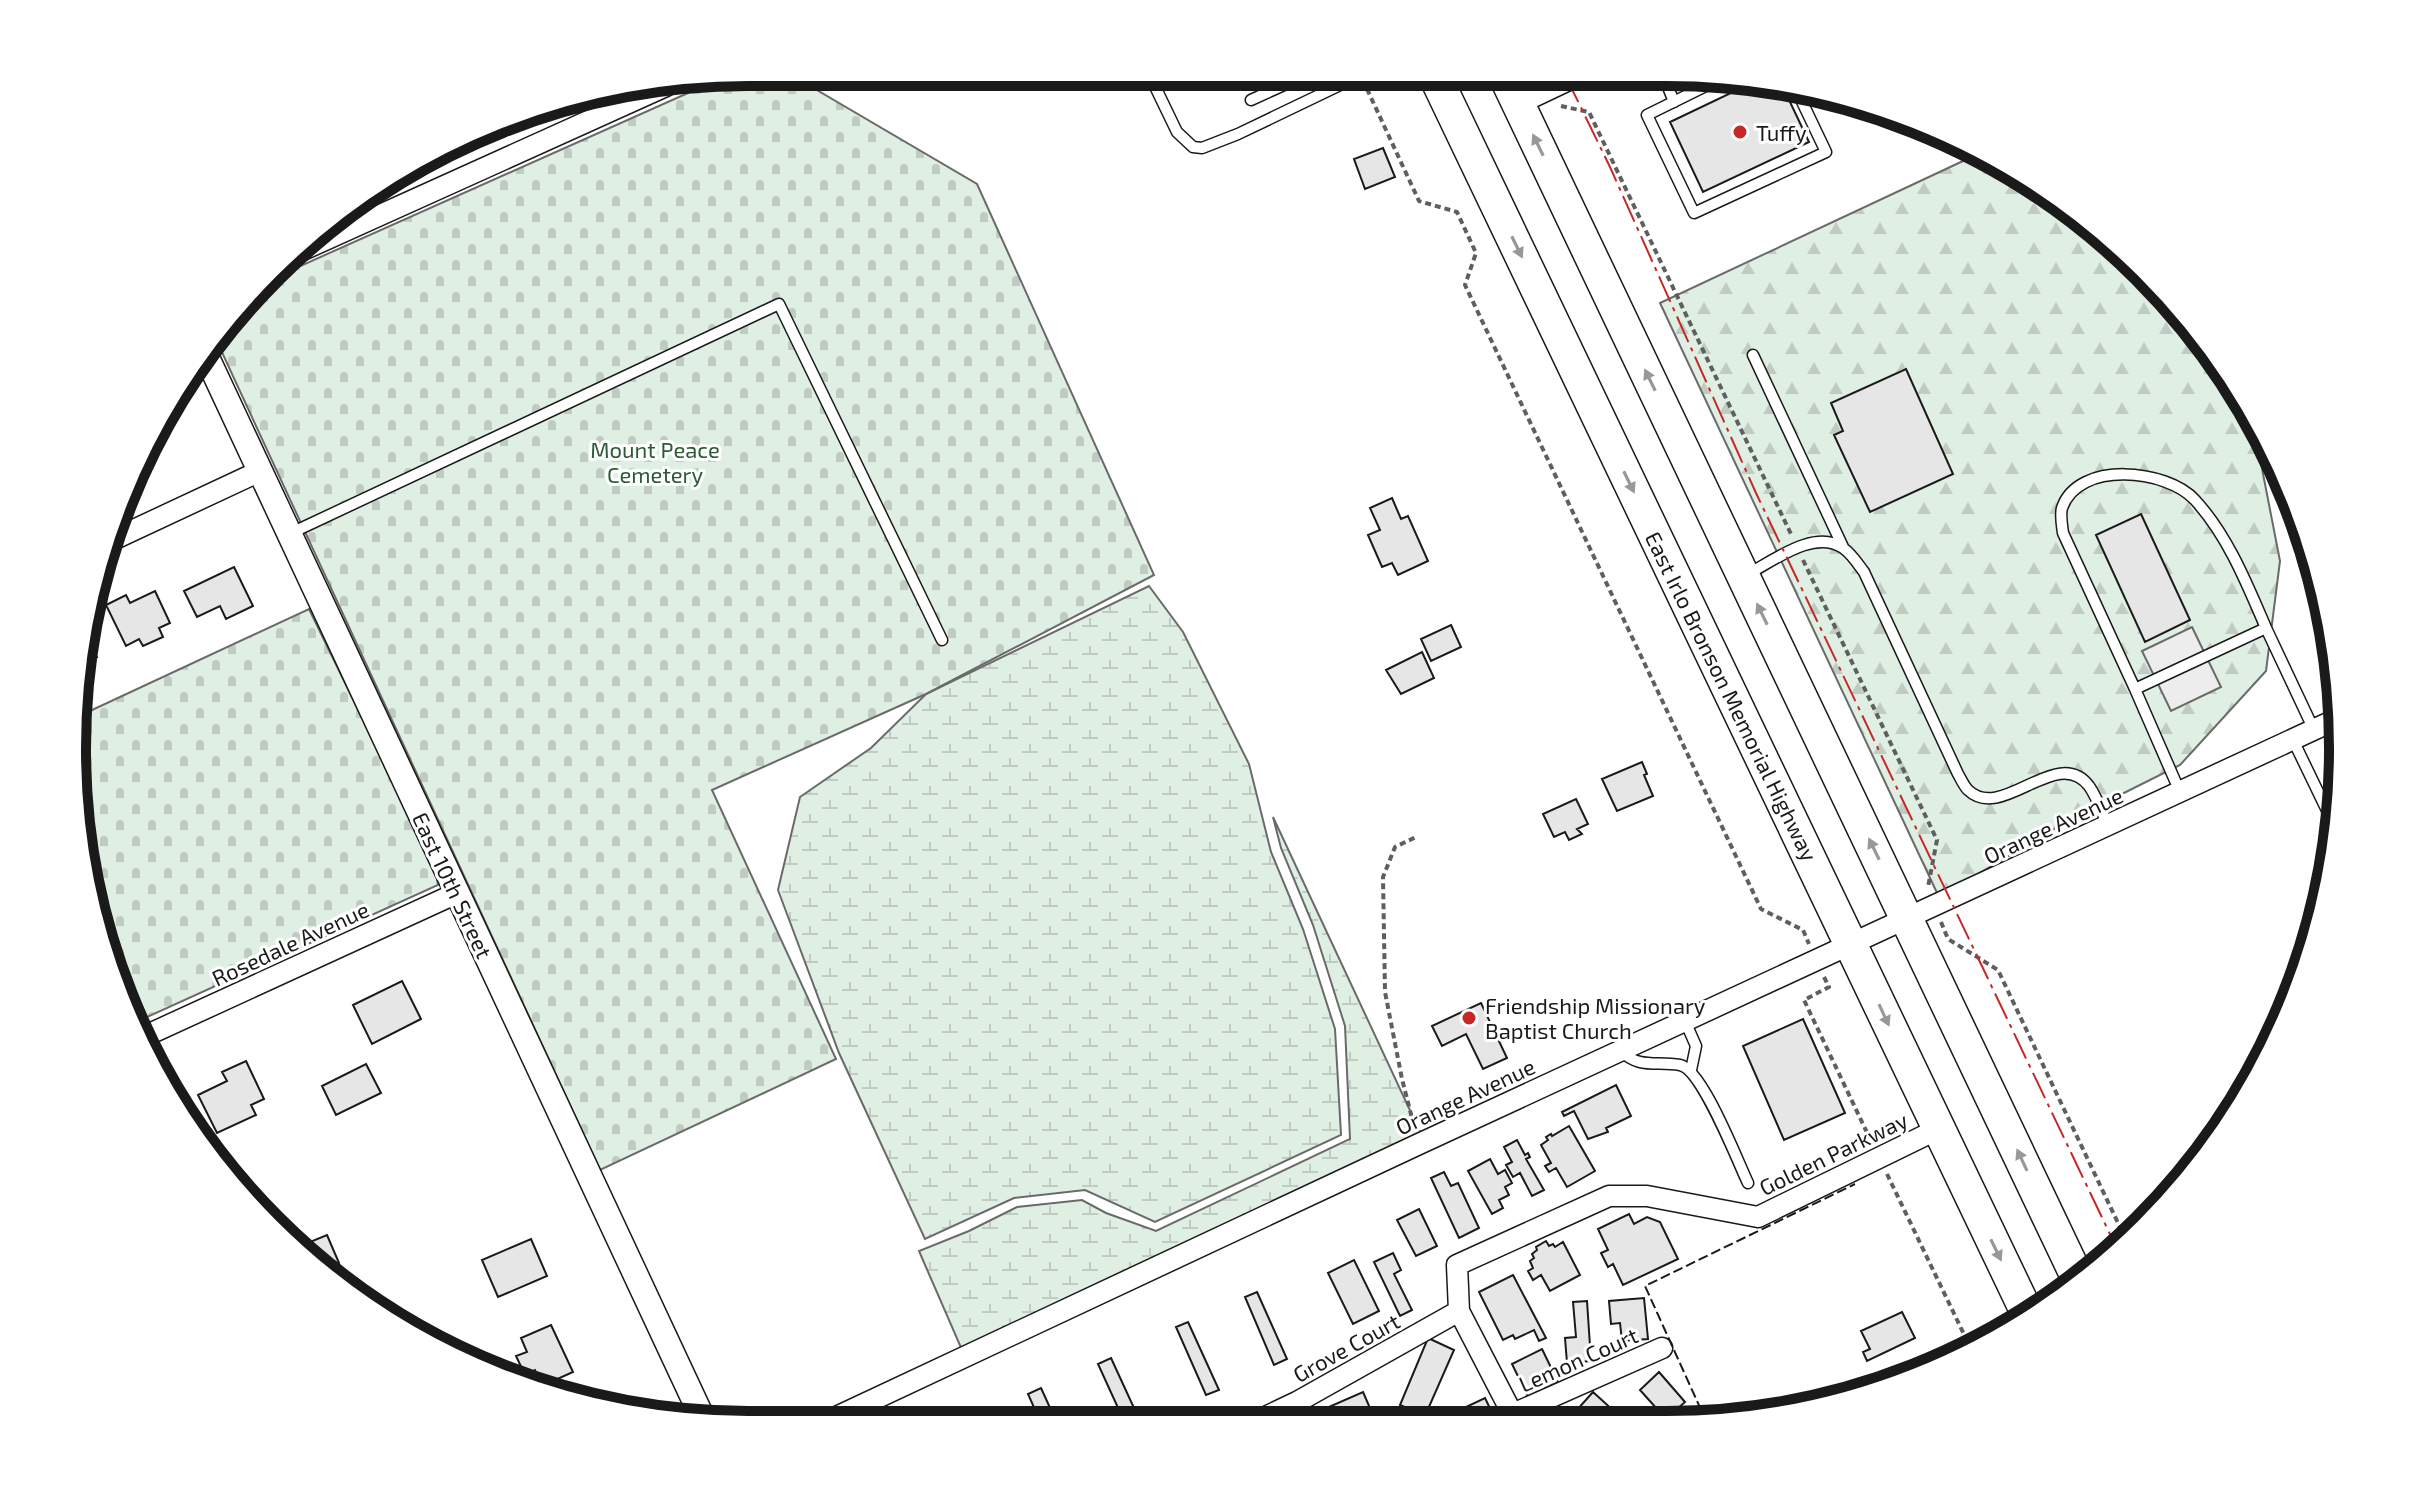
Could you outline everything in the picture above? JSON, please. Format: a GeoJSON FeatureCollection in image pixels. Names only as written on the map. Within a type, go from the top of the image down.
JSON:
{"type":"FeatureCollection","features":[{"type":"Feature","properties":{"kind":"highway","name":"East Irlo Bronson Memorial Highway"},"geometry":{"type":"LineString","coordinates":[[1440,86],[2024,1306]]}},
{"type":"Feature","properties":{"kind":"highway"},"geometry":{"type":"LineString","coordinates":[[1512,90],[1744,576],[1921,913],[2074,1270]]}},
{"type":"Feature","properties":{"kind":"street"},"geometry":{"type":"LineString","coordinates":[[324,241],[647,94]]}},
{"type":"Feature","properties":{"kind":"street","name":"East 10th Street"},"geometry":{"type":"LineString","coordinates":[[210,363],[698,1409]]}},
{"type":"Feature","properties":{"kind":"street"},"geometry":{"type":"LineString","coordinates":[[121,536],[260,471]]}},
{"type":"Feature","properties":{"kind":"street","name":"Orange Avenue"},"geometry":{"type":"LineString","coordinates":[[849,1411],[2328,723]]}},
{"type":"Feature","properties":{"kind":"street","name":"Rosedale Avenue"},"geometry":{"type":"LineString","coordinates":[[150,1034],[457,893]]}},
{"type":"Feature","properties":{"kind":"street","name":"Golden Parkway"},"geometry":{"type":"LineString","coordinates":[[1511,1411],[1459,1311],[1457,1265],[1609,1196],[1647,1196],[1758,1217],[1938,1129]]}},
{"type":"Feature","properties":{"kind":"street","name":"Grove Court"},"geometry":{"type":"LineString","coordinates":[[1278,1411],[1459,1311]]}},
{"type":"Feature","properties":{"kind":"street","name":"Lemon Court"},"geometry":{"type":"LineString","coordinates":[[1530,1411],[1662,1348]]}},
{"type":"Feature","properties":{"kind":"street"},"geometry":{"type":"LineString","coordinates":[[1297,1402],[1301,1411]]}},
{"type":"Feature","properties":{"kind":"lane"},"geometry":{"type":"LineString","coordinates":[[1155,86],[1177,132],[1193,147],[1202,148],[1340,86]]}},
{"type":"Feature","properties":{"kind":"lane"},"geometry":{"type":"LineString","coordinates":[[1251,100],[1282,86]]}},
{"type":"Feature","properties":{"kind":"lane"},"geometry":{"type":"LineString","coordinates":[[1668,86],[1674,102]]}},
{"type":"Feature","properties":{"kind":"lane"},"geometry":{"type":"LineString","coordinates":[[1704,87],[1647,115],[1694,213],[1826,152],[1801,100]]}},
{"type":"Feature","properties":{"kind":"lane"},"geometry":{"type":"LineString","coordinates":[[289,534],[779,304],[942,640]]}},
{"type":"Feature","properties":{"kind":"lane"},"geometry":{"type":"LineString","coordinates":[[1753,355],[1843,547],[1864,572],[1958,774],[1969,791],[1984,798],[2002,796],[2054,774],[2067,773],[2088,785],[2108,826]]}},
{"type":"Feature","properties":{"kind":"lane"},"geometry":{"type":"LineString","coordinates":[[2180,792],[2063,533],[2061,511],[2069,497],[2084,482],[2099,477],[2148,476],[2182,489],[2194,499],[2220,533],[2244,579],[2314,730]]}},
{"type":"Feature","properties":{"kind":"lane"},"geometry":{"type":"LineString","coordinates":[[1744,576],[1821,541],[1843,547]]}},
{"type":"Feature","properties":{"kind":"lane"},"geometry":{"type":"LineString","coordinates":[[2135,689],[2266,628]]}},
{"type":"Feature","properties":{"kind":"lane"},"geometry":{"type":"LineString","coordinates":[[2293,740],[2326,808]]}},
{"type":"Feature","properties":{"kind":"lane"},"geometry":{"type":"LineString","coordinates":[[1685,1021],[1696,1046],[1691,1070]]}},
{"type":"Feature","properties":{"kind":"lane"},"geometry":{"type":"LineString","coordinates":[[1621,1051],[1629,1059],[1640,1063],[1681,1065],[1691,1070],[1702,1086],[1748,1183]]}},
{"type":"Feature","properties":{"kind":"path"},"geometry":{"type":"LineString","coordinates":[[1366,86],[1419,201],[1457,212],[1476,253],[1465,285],[1761,909],[1803,930],[1829,987],[1804,1000],[1966,1339]]}},
{"type":"Feature","properties":{"kind":"path"},"geometry":{"type":"LineString","coordinates":[[1589,112],[1937,840],[1921,913],[1948,939],[1998,970],[2121,1230]]}},
{"type":"Feature","properties":{"kind":"path"},"geometry":{"type":"LineString","coordinates":[[1416,837],[1395,847],[1383,877],[1382,922],[1385,992],[1402,1079],[1419,1144]]}},
{"type":"Feature","properties":{"kind":"green space","name":"Mount Peace Cemetery"},"geometry":{"type":"Polygon","coordinates":[[[810,86],[977,184],[1154,575],[926,694],[712,790],[836,1059],[600,1170],[220,349],[290,271],[700,88],[810,86]]]}},
{"type":"Feature","properties":{"kind":"green space"},"geometry":{"type":"Polygon","coordinates":[[[1968,159],[1998,175],[2070,223],[2135,280],[2192,345],[2217,380],[2258,450],[2280,561],[2266,671],[2180,765],[2068,821],[1939,897],[1660,303],[1968,159]]]}},
{"type":"Feature","properties":{"kind":"green space"},"geometry":{"type":"Polygon","coordinates":[[[1149,586],[1183,632],[1249,764],[1271,852],[1303,929],[1335,1029],[1341,1135],[1155,1222],[1085,1190],[1014,1198],[925,1239],[839,1053],[778,890],[800,797],[871,748],[926,694],[1149,586]]]}},
{"type":"Feature","properties":{"kind":"green space"},"geometry":{"type":"Polygon","coordinates":[[[309,609],[436,870],[438,885],[143,1019],[121,961],[99,878],[87,792],[87,712],[309,609]]]}},
{"type":"Feature","properties":{"kind":"green space"},"geometry":{"type":"Polygon","coordinates":[[[1273,817],[1422,1136],[962,1350],[919,1251],[1017,1207],[1082,1200],[1106,1213],[1156,1231],[1350,1139],[1345,1026],[1313,925],[1281,848],[1273,817]]]}},
{"type":"Feature","properties":{"kind":"shaded area"},"geometry":{"type":"Polygon","coordinates":[[[2192,627],[2221,687],[2171,711],[2142,651],[2192,627]]]}},
{"type":"Feature","properties":{"kind":"building","name":"Tuffy"},"geometry":{"type":"Polygon","coordinates":[[[1737,90],[1753,92],[1788,98],[1809,142],[1703,192],[1670,122],[1737,90]]]}},
{"type":"Feature","properties":{"kind":"building"},"geometry":{"type":"Polygon","coordinates":[[[1383,148],[1395,177],[1365,189],[1354,159],[1383,148]]]}},
{"type":"Feature","properties":{"kind":"building"},"geometry":{"type":"Polygon","coordinates":[[[1906,369],[1953,474],[1870,512],[1834,435],[1843,431],[1831,403],[1906,369]]]}},
{"type":"Feature","properties":{"kind":"building"},"geometry":{"type":"Polygon","coordinates":[[[1392,498],[1401,519],[1408,516],[1428,561],[1398,575],[1392,563],[1382,567],[1368,535],[1380,530],[1370,508],[1392,498]]]}},
{"type":"Feature","properties":{"kind":"building"},"geometry":{"type":"Polygon","coordinates":[[[2141,514],[2190,620],[2145,642],[2096,535],[2141,514]]]}},
{"type":"Feature","properties":{"kind":"building"},"geometry":{"type":"Polygon","coordinates":[[[234,567],[253,606],[226,619],[220,606],[197,617],[184,591],[234,567]]]}},
{"type":"Feature","properties":{"kind":"building"},"geometry":{"type":"Polygon","coordinates":[[[155,591],[170,623],[159,628],[163,637],[143,646],[139,639],[126,646],[106,605],[126,595],[130,603],[155,591]]]}},
{"type":"Feature","properties":{"kind":"building"},"geometry":{"type":"Polygon","coordinates":[[[1451,625],[1461,647],[1431,661],[1421,639],[1451,625]]]}},
{"type":"Feature","properties":{"kind":"building"},"geometry":{"type":"Polygon","coordinates":[[[1422,652],[1434,678],[1401,694],[1386,670],[1422,652]]]}},
{"type":"Feature","properties":{"kind":"building"},"geometry":{"type":"Polygon","coordinates":[[[1642,762],[1653,796],[1617,811],[1602,779],[1642,762]]]}},
{"type":"Feature","properties":{"kind":"building"},"geometry":{"type":"Polygon","coordinates":[[[1576,799],[1588,824],[1577,829],[1582,834],[1569,840],[1565,832],[1554,837],[1543,814],[1576,799]]]}},
{"type":"Feature","properties":{"kind":"building"},"geometry":{"type":"Polygon","coordinates":[[[402,981],[421,1019],[372,1044],[353,1005],[402,981]]]}},
{"type":"Feature","properties":{"kind":"building"},"geometry":{"type":"Polygon","coordinates":[[[1481,1003],[1507,1058],[1483,1069],[1466,1034],[1442,1046],[1432,1026],[1481,1003]]]}},
{"type":"Feature","properties":{"kind":"building"},"geometry":{"type":"Polygon","coordinates":[[[1803,1019],[1845,1113],[1784,1140],[1743,1046],[1803,1019]]]}},
{"type":"Feature","properties":{"kind":"building"},"geometry":{"type":"Polygon","coordinates":[[[246,1061],[264,1099],[251,1105],[256,1115],[217,1133],[198,1095],[227,1081],[222,1072],[246,1061]]]}},
{"type":"Feature","properties":{"kind":"building"},"geometry":{"type":"Polygon","coordinates":[[[366,1064],[381,1093],[336,1115],[322,1086],[366,1064]]]}},
{"type":"Feature","properties":{"kind":"building"},"geometry":{"type":"Polygon","coordinates":[[[1616,1085],[1631,1116],[1606,1128],[1608,1132],[1588,1139],[1574,1111],[1564,1116],[1562,1112],[1616,1085]]]}},
{"type":"Feature","properties":{"kind":"building"},"geometry":{"type":"Polygon","coordinates":[[[1569,1126],[1595,1171],[1567,1187],[1556,1168],[1549,1172],[1545,1166],[1551,1163],[1541,1145],[1548,1140],[1546,1137],[1569,1126]]]}},
{"type":"Feature","properties":{"kind":"building"},"geometry":{"type":"Polygon","coordinates":[[[1517,1140],[1525,1155],[1528,1153],[1530,1157],[1526,1159],[1544,1190],[1532,1196],[1520,1173],[1513,1177],[1506,1165],[1512,1162],[1504,1147],[1517,1140]]]}},
{"type":"Feature","properties":{"kind":"building"},"geometry":{"type":"Polygon","coordinates":[[[1490,1159],[1498,1174],[1505,1170],[1512,1183],[1505,1187],[1509,1195],[1499,1200],[1503,1208],[1492,1214],[1468,1171],[1490,1159]]]}},
{"type":"Feature","properties":{"kind":"building"},"geometry":{"type":"Polygon","coordinates":[[[1444,1172],[1451,1186],[1458,1183],[1479,1228],[1459,1238],[1431,1178],[1444,1172]]]}},
{"type":"Feature","properties":{"kind":"building"},"geometry":{"type":"Polygon","coordinates":[[[1419,1209],[1437,1246],[1416,1256],[1397,1220],[1419,1209]]]}},
{"type":"Feature","properties":{"kind":"building"},"geometry":{"type":"Polygon","coordinates":[[[1629,1214],[1634,1224],[1647,1217],[1660,1222],[1678,1259],[1623,1285],[1613,1264],[1608,1267],[1601,1253],[1608,1250],[1598,1229],[1629,1214]]]}},
{"type":"Feature","properties":{"kind":"building"},"geometry":{"type":"Polygon","coordinates":[[[327,1235],[339,1263],[334,1265],[308,1243],[327,1235]]]}},
{"type":"Feature","properties":{"kind":"building"},"geometry":{"type":"Polygon","coordinates":[[[531,1239],[547,1276],[498,1297],[482,1260],[531,1239]]]}},
{"type":"Feature","properties":{"kind":"building"},"geometry":{"type":"Polygon","coordinates":[[[1546,1241],[1549,1246],[1553,1244],[1555,1247],[1563,1242],[1580,1275],[1550,1291],[1541,1275],[1533,1280],[1528,1271],[1533,1268],[1530,1261],[1534,1258],[1532,1254],[1536,1247],[1546,1241]]]}},
{"type":"Feature","properties":{"kind":"building"},"geometry":{"type":"Polygon","coordinates":[[[1393,1253],[1401,1270],[1394,1274],[1412,1310],[1400,1316],[1374,1262],[1393,1253]]]}},
{"type":"Feature","properties":{"kind":"building"},"geometry":{"type":"Polygon","coordinates":[[[1354,1260],[1379,1311],[1353,1324],[1328,1273],[1354,1260]]]}},
{"type":"Feature","properties":{"kind":"building"},"geometry":{"type":"Polygon","coordinates":[[[1513,1275],[1546,1338],[1539,1341],[1534,1330],[1515,1339],[1513,1335],[1503,1340],[1479,1292],[1513,1275]]]}},
{"type":"Feature","properties":{"kind":"building"},"geometry":{"type":"Polygon","coordinates":[[[1257,1292],[1287,1359],[1274,1365],[1245,1297],[1257,1292]]]}},
{"type":"Feature","properties":{"kind":"building"},"geometry":{"type":"Polygon","coordinates":[[[1644,1298],[1648,1339],[1622,1341],[1620,1323],[1611,1324],[1609,1301],[1644,1298]]]}},
{"type":"Feature","properties":{"kind":"building"},"geometry":{"type":"Polygon","coordinates":[[[1587,1301],[1591,1361],[1567,1363],[1565,1338],[1576,1337],[1573,1302],[1587,1301]]]}},
{"type":"Feature","properties":{"kind":"building"},"geometry":{"type":"Polygon","coordinates":[[[1902,1312],[1915,1338],[1867,1361],[1863,1352],[1870,1349],[1861,1331],[1902,1312]]]}},
{"type":"Feature","properties":{"kind":"building"},"geometry":{"type":"Polygon","coordinates":[[[1188,1322],[1219,1390],[1206,1395],[1176,1327],[1188,1322]]]}},
{"type":"Feature","properties":{"kind":"building"},"geometry":{"type":"Polygon","coordinates":[[[551,1325],[573,1372],[553,1381],[538,1377],[535,1370],[528,1373],[523,1371],[516,1356],[527,1352],[521,1338],[551,1325]]]}},
{"type":"Feature","properties":{"kind":"building"},"geometry":{"type":"Polygon","coordinates":[[[1428,1338],[1454,1350],[1427,1411],[1414,1411],[1400,1405],[1428,1338]]]}},
{"type":"Feature","properties":{"kind":"building"},"geometry":{"type":"Polygon","coordinates":[[[1542,1349],[1558,1382],[1528,1397],[1512,1364],[1542,1349]]]}},
{"type":"Feature","properties":{"kind":"building"},"geometry":{"type":"Polygon","coordinates":[[[1111,1358],[1135,1411],[1119,1411],[1098,1364],[1111,1358]]]}},
{"type":"Feature","properties":{"kind":"building"},"geometry":{"type":"Polygon","coordinates":[[[1659,1372],[1685,1402],[1675,1411],[1659,1411],[1640,1390],[1659,1372]]]}},
{"type":"Feature","properties":{"kind":"building"},"geometry":{"type":"Polygon","coordinates":[[[1041,1388],[1051,1411],[1036,1411],[1028,1394],[1041,1388]]]}},
{"type":"Feature","properties":{"kind":"building"},"geometry":{"type":"Polygon","coordinates":[[[1363,1392],[1371,1411],[1320,1411],[1363,1392]]]}},
{"type":"Feature","properties":{"kind":"building"},"geometry":{"type":"Polygon","coordinates":[[[1593,1392],[1614,1411],[1576,1411],[1593,1392]]]}},
{"type":"Feature","properties":{"kind":"building"},"geometry":{"type":"Polygon","coordinates":[[[1485,1398],[1491,1411],[1457,1411],[1485,1398]]]}},
{"type":"Feature","properties":{"kind":"fence"},"geometry":{"type":"LineString","coordinates":[[1701,1410],[1645,1286],[1855,1184]]}},
{"type":"Feature","properties":{"kind":"power"},"geometry":{"type":"LineString","coordinates":[[1570,86],[1610,167],[1756,493],[2112,1239]]}},
{"type":"Feature","properties":{"kind":"place","name":"Tuffy"},"geometry":{"type":"Point","coordinates":[1740,132]}},
{"type":"Feature","properties":{"kind":"place","name":"Friendship Missionary Baptist Church"},"geometry":{"type":"Point","coordinates":[1469,1018]}}]}
